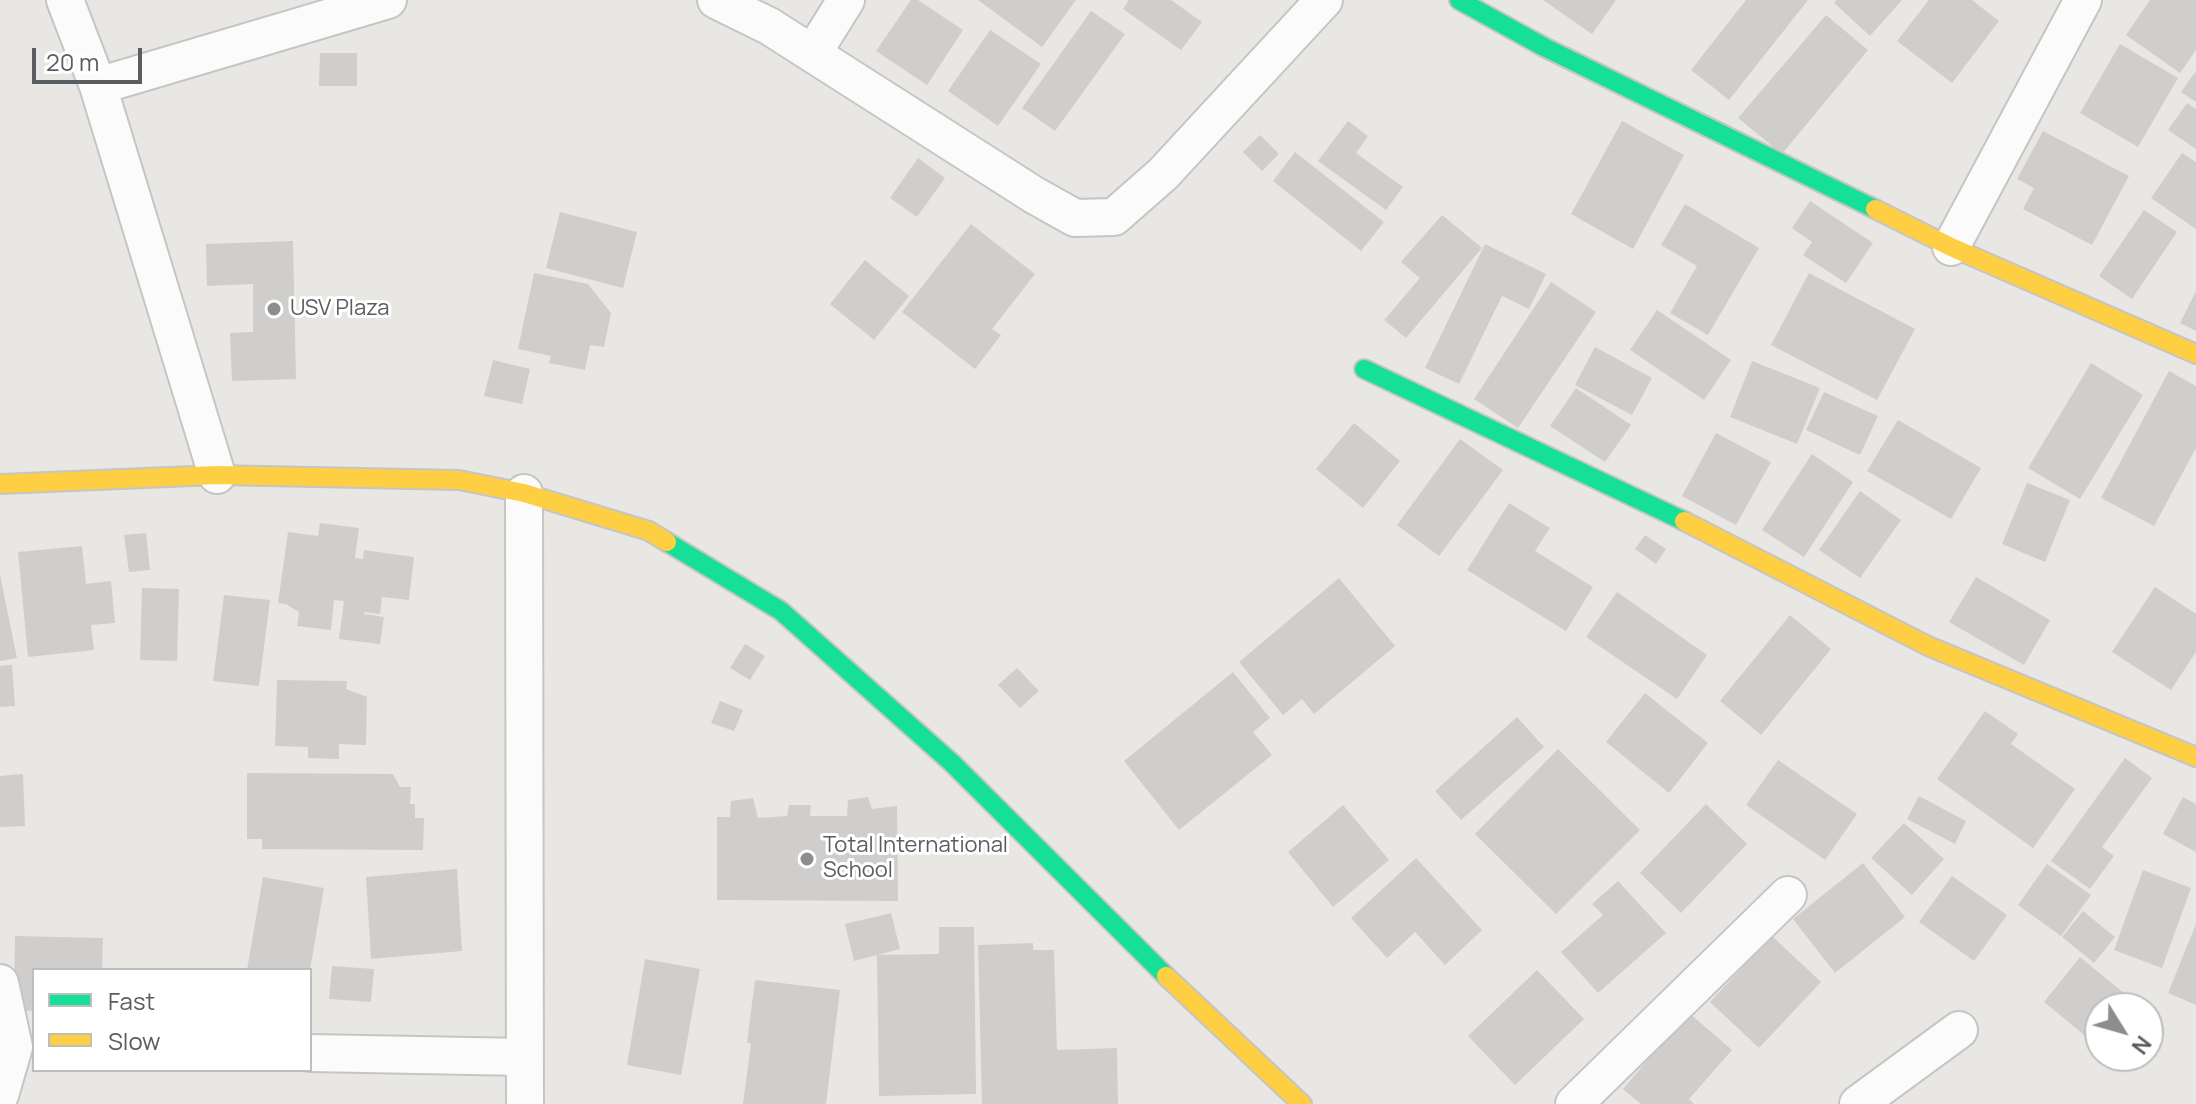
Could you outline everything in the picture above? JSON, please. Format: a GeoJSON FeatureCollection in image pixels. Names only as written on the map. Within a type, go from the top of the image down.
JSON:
{"type":"FeatureCollection","features":[{"type":"Feature","properties":{"kind":"street"},"geometry":{"type":"LineString","coordinates":[[65,0],[98,86],[217,475]]}},
{"type":"Feature","properties":{"kind":"street"},"geometry":{"type":"LineString","coordinates":[[98,86],[388,0]]}},
{"type":"Feature","properties":{"kind":"street"},"geometry":{"type":"LineString","coordinates":[[716,0],[769,26],[1075,218],[1114,217],[1163,174],[1324,0]]}},
{"type":"Feature","properties":{"kind":"street"},"geometry":{"type":"LineString","coordinates":[[813,53],[846,0]]}},
{"type":"Feature","properties":{"kind":"street"},"geometry":{"type":"LineString","coordinates":[[1459,0],[1544,47],[1951,247],[2196,354]]}},
{"type":"Feature","properties":{"kind":"street"},"geometry":{"type":"LineString","coordinates":[[1951,247],[2083,0]]}},
{"type":"Feature","properties":{"kind":"street"},"geometry":{"type":"LineString","coordinates":[[1364,369],[1648,503],[1928,646],[2196,757]]}},
{"type":"Feature","properties":{"kind":"street"},"geometry":{"type":"LineString","coordinates":[[0,484],[217,475],[459,480],[524,493],[649,531],[781,611],[952,763],[1193,1003],[1302,1104]]}},
{"type":"Feature","properties":{"kind":"street"},"geometry":{"type":"LineString","coordinates":[[524,493],[525,1104]]}},
{"type":"Feature","properties":{"kind":"street"},"geometry":{"type":"LineString","coordinates":[[1574,1104],[1788,895]]}},
{"type":"Feature","properties":{"kind":"street"},"geometry":{"type":"LineString","coordinates":[[0,983],[24,1047],[0,1095]]}},
{"type":"Feature","properties":{"kind":"street"},"geometry":{"type":"LineString","coordinates":[[1858,1104],[1959,1030]]}},
{"type":"Feature","properties":{"kind":"street"},"geometry":{"type":"LineString","coordinates":[[312,1053],[524,1057]]}},
{"type":"Feature","properties":{"kind":"building"},"geometry":{"type":"Polygon","coordinates":[[[911,0],[918,0],[963,30],[927,85],[876,51],[911,0]]]}},
{"type":"Feature","properties":{"kind":"building"},"geometry":{"type":"Polygon","coordinates":[[[978,0],[1076,0],[1042,47],[978,0]]]}},
{"type":"Feature","properties":{"kind":"building"},"geometry":{"type":"Polygon","coordinates":[[[1129,0],[1171,0],[1202,22],[1181,50],[1123,9],[1129,0]]]}},
{"type":"Feature","properties":{"kind":"building"},"geometry":{"type":"Polygon","coordinates":[[[1543,0],[1616,0],[1592,34],[1543,0]]]}},
{"type":"Feature","properties":{"kind":"building"},"geometry":{"type":"Polygon","coordinates":[[[1746,0],[1808,0],[1729,100],[1691,70],[1746,0]]]}},
{"type":"Feature","properties":{"kind":"building"},"geometry":{"type":"Polygon","coordinates":[[[1837,0],[1902,0],[1870,36],[1834,3],[1837,0]]]}},
{"type":"Feature","properties":{"kind":"building"},"geometry":{"type":"Polygon","coordinates":[[[1929,0],[1972,0],[1999,21],[1952,83],[1897,41],[1929,0]]]}},
{"type":"Feature","properties":{"kind":"building"},"geometry":{"type":"Polygon","coordinates":[[[2150,0],[2196,0],[2196,50],[2180,73],[2126,35],[2150,0]]]}},
{"type":"Feature","properties":{"kind":"building"},"geometry":{"type":"Polygon","coordinates":[[[1091,11],[1125,34],[1055,131],[1022,108],[1091,11]]]}},
{"type":"Feature","properties":{"kind":"building"},"geometry":{"type":"Polygon","coordinates":[[[1826,15],[1868,50],[1782,154],[1738,118],[1826,15]]]}},
{"type":"Feature","properties":{"kind":"building"},"geometry":{"type":"Polygon","coordinates":[[[990,30],[1041,64],[998,126],[948,91],[990,30]]]}},
{"type":"Feature","properties":{"kind":"building"},"geometry":{"type":"Polygon","coordinates":[[[2120,44],[2178,78],[2138,147],[2080,113],[2120,44]]]}},
{"type":"Feature","properties":{"kind":"building"},"geometry":{"type":"Polygon","coordinates":[[[320,53],[357,53],[357,86],[319,86],[320,53]]]}},
{"type":"Feature","properties":{"kind":"building"},"geometry":{"type":"Polygon","coordinates":[[[2196,71],[2196,102],[2181,92],[2196,71]]]}},
{"type":"Feature","properties":{"kind":"building"},"geometry":{"type":"Polygon","coordinates":[[[2187,103],[2196,109],[2196,149],[2168,130],[2187,103]]]}},
{"type":"Feature","properties":{"kind":"building"},"geometry":{"type":"Polygon","coordinates":[[[1348,121],[1368,136],[1356,153],[1403,187],[1386,210],[1318,161],[1348,121]]]}},
{"type":"Feature","properties":{"kind":"building"},"geometry":{"type":"Polygon","coordinates":[[[1622,121],[1684,155],[1633,249],[1571,214],[1622,121]]]}},
{"type":"Feature","properties":{"kind":"building"},"geometry":{"type":"Polygon","coordinates":[[[2043,131],[2129,176],[2092,245],[2023,209],[2034,188],[2017,179],[2043,131]]]}},
{"type":"Feature","properties":{"kind":"building"},"geometry":{"type":"Polygon","coordinates":[[[1260,135],[1279,154],[1262,171],[1243,152],[1260,135]]]}},
{"type":"Feature","properties":{"kind":"building"},"geometry":{"type":"Polygon","coordinates":[[[1295,152],[1384,222],[1361,251],[1273,181],[1295,152]]]}},
{"type":"Feature","properties":{"kind":"building"},"geometry":{"type":"Polygon","coordinates":[[[2182,153],[2196,162],[2196,229],[2151,198],[2182,153]]]}},
{"type":"Feature","properties":{"kind":"building"},"geometry":{"type":"Polygon","coordinates":[[[918,158],[945,178],[917,217],[890,198],[918,158]]]}},
{"type":"Feature","properties":{"kind":"building"},"geometry":{"type":"Polygon","coordinates":[[[1810,201],[1873,243],[1846,283],[1803,255],[1812,242],[1792,228],[1810,201]]]}},
{"type":"Feature","properties":{"kind":"building"},"geometry":{"type":"Polygon","coordinates":[[[1685,204],[1759,248],[1708,335],[1670,313],[1697,266],[1661,245],[1685,204]]]}},
{"type":"Feature","properties":{"kind":"building"},"geometry":{"type":"Polygon","coordinates":[[[2144,210],[2177,232],[2132,299],[2099,276],[2144,210]]]}},
{"type":"Feature","properties":{"kind":"building"},"geometry":{"type":"Polygon","coordinates":[[[560,212],[637,232],[623,288],[546,268],[560,212]]]}},
{"type":"Feature","properties":{"kind":"building"},"geometry":{"type":"Polygon","coordinates":[[[1442,215],[1482,248],[1406,338],[1384,320],[1420,278],[1401,262],[1442,215]]]}},
{"type":"Feature","properties":{"kind":"building"},"geometry":{"type":"Polygon","coordinates":[[[971,224],[1035,274],[992,329],[1001,335],[975,369],[902,312],[971,224]]]}},
{"type":"Feature","properties":{"kind":"building","name":"USV Plaza"},"geometry":{"type":"Polygon","coordinates":[[[293,241],[296,379],[232,381],[230,333],[253,332],[253,284],[207,286],[206,244],[293,241]]]}},
{"type":"Feature","properties":{"kind":"building"},"geometry":{"type":"Polygon","coordinates":[[[1485,244],[1546,274],[1529,309],[1502,296],[1459,384],[1425,368],[1485,244]]]}},
{"type":"Feature","properties":{"kind":"building"},"geometry":{"type":"Polygon","coordinates":[[[865,260],[909,296],[874,340],[830,304],[865,260]]]}},
{"type":"Feature","properties":{"kind":"building"},"geometry":{"type":"Polygon","coordinates":[[[534,273],[588,284],[611,313],[604,347],[590,345],[585,370],[549,363],[551,356],[518,349],[534,273]]]}},
{"type":"Feature","properties":{"kind":"building"},"geometry":{"type":"Polygon","coordinates":[[[1809,273],[1915,329],[1877,400],[1771,345],[1809,273]]]}},
{"type":"Feature","properties":{"kind":"building"},"geometry":{"type":"Polygon","coordinates":[[[1551,282],[1596,312],[1518,428],[1474,399],[1551,282]]]}},
{"type":"Feature","properties":{"kind":"building"},"geometry":{"type":"Polygon","coordinates":[[[2196,291],[2196,331],[2180,323],[2196,291]]]}},
{"type":"Feature","properties":{"kind":"building"},"geometry":{"type":"Polygon","coordinates":[[[1657,310],[1731,360],[1704,400],[1630,350],[1657,310]]]}},
{"type":"Feature","properties":{"kind":"building"},"geometry":{"type":"Polygon","coordinates":[[[1595,347],[1652,378],[1632,415],[1575,385],[1595,347]]]}},
{"type":"Feature","properties":{"kind":"building"},"geometry":{"type":"Polygon","coordinates":[[[493,360],[530,369],[522,404],[484,396],[493,360]]]}},
{"type":"Feature","properties":{"kind":"building"},"geometry":{"type":"Polygon","coordinates":[[[1752,361],[1820,388],[1797,444],[1730,417],[1752,361]]]}},
{"type":"Feature","properties":{"kind":"building"},"geometry":{"type":"Polygon","coordinates":[[[2091,363],[2143,395],[2080,499],[2028,468],[2091,363]]]}},
{"type":"Feature","properties":{"kind":"building"},"geometry":{"type":"Polygon","coordinates":[[[2169,371],[2196,386],[2196,448],[2154,526],[2101,498],[2169,371]]]}},
{"type":"Feature","properties":{"kind":"building"},"geometry":{"type":"Polygon","coordinates":[[[1576,388],[1631,425],[1605,462],[1550,426],[1576,388]]]}},
{"type":"Feature","properties":{"kind":"building"},"geometry":{"type":"Polygon","coordinates":[[[1824,392],[1878,416],[1860,455],[1806,430],[1824,392]]]}},
{"type":"Feature","properties":{"kind":"building"},"geometry":{"type":"Polygon","coordinates":[[[1898,420],[1981,468],[1951,519],[1867,471],[1898,420]]]}},
{"type":"Feature","properties":{"kind":"building"},"geometry":{"type":"Polygon","coordinates":[[[1354,423],[1400,461],[1363,508],[1316,469],[1354,423]]]}},
{"type":"Feature","properties":{"kind":"building"},"geometry":{"type":"Polygon","coordinates":[[[1716,433],[1771,462],[1736,525],[1682,496],[1716,433]]]}},
{"type":"Feature","properties":{"kind":"building"},"geometry":{"type":"Polygon","coordinates":[[[1460,439],[1503,470],[1439,556],[1397,525],[1460,439]]]}},
{"type":"Feature","properties":{"kind":"building"},"geometry":{"type":"Polygon","coordinates":[[[1812,454],[1853,482],[1804,557],[1762,530],[1812,454]]]}},
{"type":"Feature","properties":{"kind":"building"},"geometry":{"type":"Polygon","coordinates":[[[2027,483],[2070,500],[2045,562],[2002,544],[2027,483]]]}},
{"type":"Feature","properties":{"kind":"building"},"geometry":{"type":"Polygon","coordinates":[[[1860,491],[1901,520],[1860,578],[1819,550],[1860,491]]]}},
{"type":"Feature","properties":{"kind":"building"},"geometry":{"type":"Polygon","coordinates":[[[1509,503],[1550,528],[1535,551],[1593,587],[1566,631],[1467,570],[1509,503]]]}},
{"type":"Feature","properties":{"kind":"building"},"geometry":{"type":"Polygon","coordinates":[[[320,523],[359,528],[355,558],[363,559],[364,550],[414,557],[409,600],[382,597],[380,614],[364,612],[384,617],[380,644],[339,639],[344,601],[334,600],[331,630],[297,626],[299,612],[278,603],[288,532],[318,536],[320,523]]]}},
{"type":"Feature","properties":{"kind":"building"},"geometry":{"type":"Polygon","coordinates":[[[146,533],[150,570],[129,572],[124,535],[146,533]]]}},
{"type":"Feature","properties":{"kind":"building"},"geometry":{"type":"Polygon","coordinates":[[[1645,535],[1666,549],[1656,564],[1635,549],[1645,535]]]}},
{"type":"Feature","properties":{"kind":"building"},"geometry":{"type":"Polygon","coordinates":[[[82,546],[86,584],[111,581],[115,623],[91,625],[94,650],[28,657],[18,552],[82,546]]]}},
{"type":"Feature","properties":{"kind":"building"},"geometry":{"type":"Polygon","coordinates":[[[0,575],[17,658],[0,661],[0,575]]]}},
{"type":"Feature","properties":{"kind":"building"},"geometry":{"type":"Polygon","coordinates":[[[1976,577],[2050,620],[2024,665],[1949,622],[1976,577]]]}},
{"type":"Feature","properties":{"kind":"building"},"geometry":{"type":"Polygon","coordinates":[[[1339,578],[1395,646],[1314,714],[1302,699],[1283,715],[1239,662],[1339,578]]]}},
{"type":"Feature","properties":{"kind":"building"},"geometry":{"type":"Polygon","coordinates":[[[2155,587],[2196,614],[2196,652],[2171,690],[2112,652],[2155,587]]]}},
{"type":"Feature","properties":{"kind":"building"},"geometry":{"type":"Polygon","coordinates":[[[142,588],[179,589],[177,661],[140,660],[142,588]]]}},
{"type":"Feature","properties":{"kind":"building"},"geometry":{"type":"Polygon","coordinates":[[[1617,592],[1707,655],[1677,699],[1586,637],[1617,592]]]}},
{"type":"Feature","properties":{"kind":"building"},"geometry":{"type":"Polygon","coordinates":[[[224,595],[270,600],[259,686],[213,681],[224,595]]]}},
{"type":"Feature","properties":{"kind":"building"},"geometry":{"type":"Polygon","coordinates":[[[1790,615],[1831,649],[1761,735],[1720,701],[1790,615]]]}},
{"type":"Feature","properties":{"kind":"building"},"geometry":{"type":"Polygon","coordinates":[[[745,644],[765,656],[750,680],[730,668],[745,644]]]}},
{"type":"Feature","properties":{"kind":"building"},"geometry":{"type":"Polygon","coordinates":[[[12,665],[15,706],[0,707],[0,666],[12,665]]]}},
{"type":"Feature","properties":{"kind":"building"},"geometry":{"type":"Polygon","coordinates":[[[1017,668],[1039,691],[1020,708],[998,685],[1017,668]]]}},
{"type":"Feature","properties":{"kind":"building"},"geometry":{"type":"Polygon","coordinates":[[[1233,672],[1270,718],[1253,732],[1272,755],[1179,830],[1124,761],[1233,672]]]}},
{"type":"Feature","properties":{"kind":"building"},"geometry":{"type":"Polygon","coordinates":[[[277,680],[347,681],[346,689],[367,697],[366,745],[339,744],[339,759],[308,758],[308,747],[275,746],[277,680]]]}},
{"type":"Feature","properties":{"kind":"building"},"geometry":{"type":"Polygon","coordinates":[[[1645,693],[1708,743],[1669,793],[1606,742],[1645,693]]]}},
{"type":"Feature","properties":{"kind":"building"},"geometry":{"type":"Polygon","coordinates":[[[720,701],[743,710],[734,731],[711,723],[720,701]]]}},
{"type":"Feature","properties":{"kind":"building"},"geometry":{"type":"Polygon","coordinates":[[[1985,711],[2018,734],[2011,744],[2075,789],[2033,848],[1937,779],[1985,711]]]}},
{"type":"Feature","properties":{"kind":"building"},"geometry":{"type":"Polygon","coordinates":[[[1517,717],[1544,747],[1461,820],[1435,791],[1517,717]]]}},
{"type":"Feature","properties":{"kind":"building"},"geometry":{"type":"Polygon","coordinates":[[[1558,749],[1640,830],[1556,914],[1475,834],[1558,749]]]}},
{"type":"Feature","properties":{"kind":"building"},"geometry":{"type":"Polygon","coordinates":[[[2125,758],[2152,778],[2102,847],[2114,856],[2090,889],[2051,861],[2125,758]]]}},
{"type":"Feature","properties":{"kind":"building"},"geometry":{"type":"Polygon","coordinates":[[[1778,760],[1857,814],[1825,860],[1746,805],[1778,760]]]}},
{"type":"Feature","properties":{"kind":"building"},"geometry":{"type":"Polygon","coordinates":[[[247,773],[393,774],[400,787],[411,787],[410,804],[415,804],[415,818],[424,818],[423,850],[262,849],[262,839],[247,839],[247,773]]]}},
{"type":"Feature","properties":{"kind":"building"},"geometry":{"type":"Polygon","coordinates":[[[23,774],[25,826],[0,827],[0,776],[23,774]]]}},
{"type":"Feature","properties":{"kind":"building"},"geometry":{"type":"Polygon","coordinates":[[[1919,796],[1966,821],[1955,844],[1907,819],[1919,796]]]}},
{"type":"Feature","properties":{"kind":"building","name":"Total International School"},"geometry":{"type":"Polygon","coordinates":[[[868,797],[872,809],[897,806],[898,901],[717,900],[717,817],[730,817],[731,801],[753,798],[758,818],[787,816],[789,805],[811,805],[810,816],[847,816],[848,800],[868,797]]]}},
{"type":"Feature","properties":{"kind":"building"},"geometry":{"type":"Polygon","coordinates":[[[2183,797],[2196,804],[2196,852],[2163,834],[2183,797]]]}},
{"type":"Feature","properties":{"kind":"building"},"geometry":{"type":"Polygon","coordinates":[[[1706,804],[1747,844],[1681,913],[1640,873],[1706,804]]]}},
{"type":"Feature","properties":{"kind":"building"},"geometry":{"type":"Polygon","coordinates":[[[1343,805],[1389,860],[1333,907],[1288,852],[1343,805]]]}},
{"type":"Feature","properties":{"kind":"building"},"geometry":{"type":"Polygon","coordinates":[[[1904,823],[1944,859],[1912,895],[1871,858],[1904,823]]]}},
{"type":"Feature","properties":{"kind":"building"},"geometry":{"type":"Polygon","coordinates":[[[1416,858],[1482,930],[1445,965],[1415,932],[1387,958],[1351,918],[1416,858]]]}},
{"type":"Feature","properties":{"kind":"building"},"geometry":{"type":"Polygon","coordinates":[[[1863,863],[1905,917],[1835,973],[1793,919],[1863,863]]]}},
{"type":"Feature","properties":{"kind":"building"},"geometry":{"type":"Polygon","coordinates":[[[2047,864],[2091,895],[2061,936],[2018,905],[2047,864]]]}},
{"type":"Feature","properties":{"kind":"building"},"geometry":{"type":"Polygon","coordinates":[[[457,869],[462,951],[371,959],[366,877],[457,869]]]}},
{"type":"Feature","properties":{"kind":"building"},"geometry":{"type":"Polygon","coordinates":[[[2143,870],[2191,888],[2162,968],[2114,950],[2143,870]]]}},
{"type":"Feature","properties":{"kind":"building"},"geometry":{"type":"Polygon","coordinates":[[[1952,876],[2007,915],[1974,961],[1919,922],[1952,876]]]}},
{"type":"Feature","properties":{"kind":"building"},"geometry":{"type":"Polygon","coordinates":[[[263,877],[324,888],[310,968],[247,968],[263,877]]]}},
{"type":"Feature","properties":{"kind":"building"},"geometry":{"type":"Polygon","coordinates":[[[1618,881],[1666,933],[1598,993],[1561,952],[1603,915],[1592,904],[1618,881]]]}},
{"type":"Feature","properties":{"kind":"building"},"geometry":{"type":"Polygon","coordinates":[[[2083,911],[2115,937],[2094,963],[2062,937],[2083,911]]]}},
{"type":"Feature","properties":{"kind":"building"},"geometry":{"type":"Polygon","coordinates":[[[891,913],[900,949],[854,961],[845,924],[891,913]]]}},
{"type":"Feature","properties":{"kind":"building"},"geometry":{"type":"Polygon","coordinates":[[[2196,924],[2196,1005],[2168,993],[2196,924]]]}},
{"type":"Feature","properties":{"kind":"building"},"geometry":{"type":"Polygon","coordinates":[[[939,927],[974,927],[976,1094],[879,1096],[877,955],[939,954],[939,927]]]}},
{"type":"Feature","properties":{"kind":"building"},"geometry":{"type":"Polygon","coordinates":[[[15,936],[103,938],[102,968],[32,968],[32,1011],[14,1010],[15,936]]]}},
{"type":"Feature","properties":{"kind":"building"},"geometry":{"type":"Polygon","coordinates":[[[1772,936],[1821,982],[1759,1048],[1710,1002],[1772,936]]]}},
{"type":"Feature","properties":{"kind":"building"},"geometry":{"type":"Polygon","coordinates":[[[1033,943],[1033,950],[1054,950],[1057,1050],[1117,1048],[1118,1104],[982,1104],[978,945],[1033,943]]]}},
{"type":"Feature","properties":{"kind":"building"},"geometry":{"type":"Polygon","coordinates":[[[2080,957],[2123,992],[2084,992],[2084,1035],[2044,1002],[2080,957]]]}},
{"type":"Feature","properties":{"kind":"building"},"geometry":{"type":"Polygon","coordinates":[[[645,959],[700,969],[681,1075],[627,1065],[645,959]]]}},
{"type":"Feature","properties":{"kind":"building"},"geometry":{"type":"Polygon","coordinates":[[[332,966],[374,969],[371,1002],[329,999],[332,966]]]}},
{"type":"Feature","properties":{"kind":"building"},"geometry":{"type":"Polygon","coordinates":[[[1537,970],[1584,1019],[1515,1085],[1468,1036],[1537,970]]]}},
{"type":"Feature","properties":{"kind":"building"},"geometry":{"type":"Polygon","coordinates":[[[755,980],[840,990],[826,1104],[743,1104],[755,980]]]}},
{"type":"Feature","properties":{"kind":"building"},"geometry":{"type":"Polygon","coordinates":[[[1688,1012],[1732,1050],[1689,1099],[1694,1104],[1641,1104],[1623,1089],[1688,1012]]]}},
{"type":"Feature","properties":{"kind":"traffic: fast"},"geometry":{"type":"LineString","coordinates":[[1459,0],[1544,47],[1875,209]]}},
{"type":"Feature","properties":{"kind":"traffic: fast"},"geometry":{"type":"LineString","coordinates":[[1364,369],[1684,521]]}},
{"type":"Feature","properties":{"kind":"traffic: fast"},"geometry":{"type":"LineString","coordinates":[[667,542],[781,611],[952,763],[1166,976]]}},
{"type":"Feature","properties":{"kind":"traffic: slow"},"geometry":{"type":"LineString","coordinates":[[1875,209],[1951,247],[2196,354]]}},
{"type":"Feature","properties":{"kind":"traffic: slow"},"geometry":{"type":"LineString","coordinates":[[0,484],[217,475],[459,480],[524,493],[649,531],[667,542]]}},
{"type":"Feature","properties":{"kind":"traffic: slow"},"geometry":{"type":"LineString","coordinates":[[1684,521],[1928,646],[2196,757]]}},
{"type":"Feature","properties":{"kind":"traffic: slow"},"geometry":{"type":"LineString","coordinates":[[1166,976],[1302,1104]]}},
{"type":"Feature","properties":{"kind":"place","name":"USV Plaza"},"geometry":{"type":"Point","coordinates":[274,309]}},
{"type":"Feature","properties":{"kind":"place","name":"Total International School"},"geometry":{"type":"Point","coordinates":[807,859]}}]}
